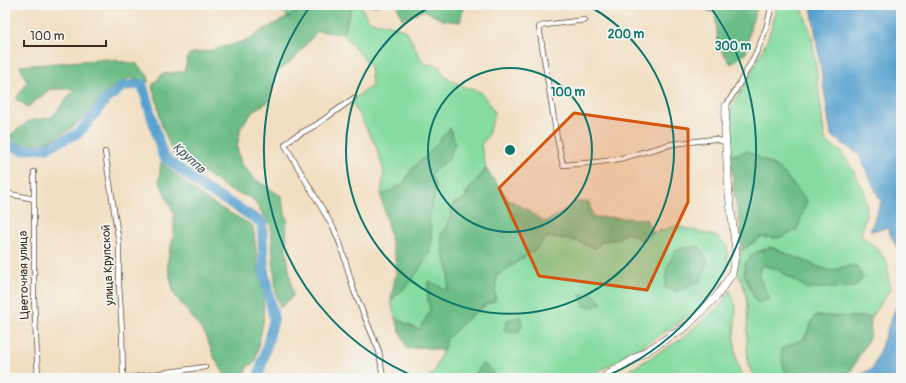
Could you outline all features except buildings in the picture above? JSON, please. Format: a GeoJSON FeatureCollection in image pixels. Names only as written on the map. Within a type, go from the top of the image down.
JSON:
{"type":"FeatureCollection","features":[{"type":"Feature","properties":{"kind":"street"},"geometry":{"type":"LineString","coordinates":[[603,378],[687,326],[716,297],[732,274],[736,251],[728,194],[725,142],[726,106],[746,75],[767,25],[771,5]]}},
{"type":"Feature","properties":{"kind":"street"},"geometry":{"type":"LineString","coordinates":[[585,20],[544,24],[539,27],[563,165],[599,162],[625,157],[672,144],[714,139],[725,142]]}},
{"type":"Feature","properties":{"kind":"street"},"geometry":{"type":"LineString","coordinates":[[354,98],[316,125],[292,138],[285,146],[334,229],[341,246],[354,291],[378,351],[383,378]]}},
{"type":"Feature","properties":{"kind":"street","name":"улица Крупской"},"geometry":{"type":"LineString","coordinates":[[105,152],[119,243],[119,285],[124,378]]}},
{"type":"Feature","properties":{"kind":"street","name":"Цветочная улица"},"geometry":{"type":"LineString","coordinates":[[34,172],[34,299],[38,378]]}},
{"type":"Feature","properties":{"kind":"street"},"geometry":{"type":"LineString","coordinates":[[5,193],[34,199]]}},
{"type":"Feature","properties":{"kind":"street"},"geometry":{"type":"LineString","coordinates":[[124,378],[205,367]]}},
{"type":"Feature","properties":{"kind":"highlighted area"},"geometry":{"type":"Polygon","coordinates":[[[574,113],[688,129],[688,202],[647,290],[539,276],[499,188],[574,113]]]}},
{"type":"Feature","properties":{"kind":"green space"},"geometry":{"type":"Polygon","coordinates":[[[279,5],[305,5],[288,17],[279,5]]]}},
{"type":"Feature","properties":{"kind":"green space"},"geometry":{"type":"Polygon","coordinates":[[[305,5],[360,5],[351,9],[343,34],[317,31],[295,58],[276,73],[268,102],[254,110],[241,127],[237,147],[241,164],[256,180],[281,196],[287,220],[286,250],[293,296],[280,308],[276,294],[271,226],[252,198],[231,191],[173,154],[161,123],[152,86],[162,74],[184,71],[189,54],[212,50],[249,40],[259,32],[288,17],[305,5]]]}},
{"type":"Feature","properties":{"kind":"green space"},"geometry":{"type":"Polygon","coordinates":[[[360,5],[369,21],[390,25],[406,31],[424,64],[439,66],[445,77],[464,87],[481,92],[495,113],[488,135],[481,145],[486,169],[470,188],[464,199],[453,204],[450,218],[441,235],[449,273],[448,291],[428,281],[428,300],[430,311],[419,330],[395,318],[391,300],[410,283],[432,241],[429,219],[436,188],[431,173],[449,159],[427,155],[413,168],[403,184],[381,196],[384,172],[376,146],[351,100],[372,86],[370,65],[343,34],[351,9],[360,5]]]}},
{"type":"Feature","properties":{"kind":"green space"},"geometry":{"type":"Polygon","coordinates":[[[397,5],[498,5],[495,9],[464,6],[460,22],[442,20],[424,10],[402,19],[397,5]]]}},
{"type":"Feature","properties":{"kind":"green space"},"geometry":{"type":"Polygon","coordinates":[[[703,5],[758,5],[751,25],[746,53],[731,64],[718,45],[715,13],[708,11],[703,5]]]}},
{"type":"Feature","properties":{"kind":"green space"},"geometry":{"type":"Polygon","coordinates":[[[775,5],[801,5],[812,37],[825,141],[840,151],[864,190],[867,209],[861,236],[876,247],[887,262],[890,290],[871,317],[815,316],[787,374],[790,378],[753,378],[748,360],[747,349],[747,303],[742,282],[737,272],[741,251],[761,237],[778,238],[807,201],[780,169],[747,151],[730,156],[729,138],[731,109],[767,41],[776,13],[775,5]],[[798,258],[745,263],[745,274],[750,289],[759,277],[761,265],[775,268],[808,289],[846,266],[831,271],[798,258]]]}},
{"type":"Feature","properties":{"kind":"green space"},"geometry":{"type":"Polygon","coordinates":[[[107,59],[137,64],[148,76],[149,82],[129,78],[110,89],[74,127],[47,142],[20,144],[8,137],[29,121],[52,117],[75,89],[50,89],[28,107],[16,99],[27,82],[20,66],[107,59]]]}},
{"type":"Feature","properties":{"kind":"green space"},"geometry":{"type":"Polygon","coordinates":[[[450,128],[455,143],[449,159],[431,173],[436,188],[429,219],[432,241],[429,254],[410,283],[391,300],[396,273],[395,257],[381,196],[403,184],[413,168],[427,155],[450,128]]]}},
{"type":"Feature","properties":{"kind":"green space"},"geometry":{"type":"Polygon","coordinates":[[[747,151],[780,169],[807,201],[797,230],[778,238],[761,237],[741,251],[741,229],[735,198],[730,156],[747,151]]]}},
{"type":"Feature","properties":{"kind":"green space"},"geometry":{"type":"Polygon","coordinates":[[[161,162],[205,199],[253,226],[258,266],[264,293],[263,323],[255,362],[247,367],[244,378],[227,378],[215,359],[205,334],[174,294],[167,264],[174,232],[174,213],[159,181],[161,162]]]}},
{"type":"Feature","properties":{"kind":"green space"},"geometry":{"type":"Polygon","coordinates":[[[486,169],[509,200],[526,209],[544,222],[561,213],[575,202],[589,202],[593,217],[646,219],[654,233],[641,240],[627,232],[618,239],[603,241],[595,248],[573,240],[547,237],[534,251],[496,276],[495,301],[486,304],[467,319],[447,339],[443,351],[421,347],[407,349],[395,318],[419,330],[430,311],[428,300],[428,281],[448,290],[449,273],[441,235],[450,218],[453,204],[464,199],[470,188],[486,169]]]}},
{"type":"Feature","properties":{"kind":"green space"},"geometry":{"type":"Polygon","coordinates":[[[676,226],[716,236],[727,246],[728,266],[715,290],[694,312],[629,355],[586,378],[492,378],[493,371],[472,378],[427,378],[434,372],[447,339],[467,319],[487,304],[495,301],[496,276],[533,251],[547,237],[573,240],[595,248],[603,241],[618,239],[627,232],[641,240],[654,233],[676,226]]]}},
{"type":"Feature","properties":{"kind":"green space"},"geometry":{"type":"Polygon","coordinates":[[[699,246],[708,261],[700,282],[677,292],[665,288],[667,268],[676,249],[699,246]]]}},
{"type":"Feature","properties":{"kind":"green space"},"geometry":{"type":"Polygon","coordinates":[[[771,247],[831,271],[846,266],[857,266],[863,278],[855,287],[808,289],[775,268],[761,265],[759,277],[770,299],[757,303],[744,274],[745,263],[754,253],[771,247]]]}},
{"type":"Feature","properties":{"kind":"green space"},"geometry":{"type":"Polygon","coordinates":[[[730,290],[736,307],[734,335],[736,358],[742,378],[617,378],[680,340],[721,305],[730,290]]]}},
{"type":"Feature","properties":{"kind":"green space"},"geometry":{"type":"Polygon","coordinates":[[[579,294],[592,294],[602,303],[592,307],[584,306],[579,294]]]}},
{"type":"Feature","properties":{"kind":"green space"},"geometry":{"type":"Polygon","coordinates":[[[521,316],[522,327],[517,333],[504,330],[507,320],[521,316]]]}},
{"type":"Feature","properties":{"kind":"green space"},"geometry":{"type":"Polygon","coordinates":[[[815,316],[871,317],[870,336],[847,378],[790,378],[785,371],[781,349],[805,338],[815,316]]]}},
{"type":"Feature","properties":{"kind":"green space"},"geometry":{"type":"Polygon","coordinates":[[[483,363],[493,371],[492,378],[472,378],[483,363]]]}},
{"type":"Feature","properties":{"kind":"water"},"geometry":{"type":"Polygon","coordinates":[[[811,5],[901,5],[901,256],[887,228],[870,231],[881,202],[859,155],[831,135],[811,5]]]}},
{"type":"Feature","properties":{"kind":"water"},"geometry":{"type":"Polygon","coordinates":[[[901,293],[901,378],[855,378],[873,368],[901,293]]]}},
{"type":"Feature","properties":{"kind":"waterway","name":"Круппа"},"geometry":{"type":"LineString","coordinates":[[5,144],[22,150],[46,148],[79,133],[105,101],[123,86],[142,84],[163,156],[205,189],[262,223],[264,272],[274,319],[258,378]]}}]}
